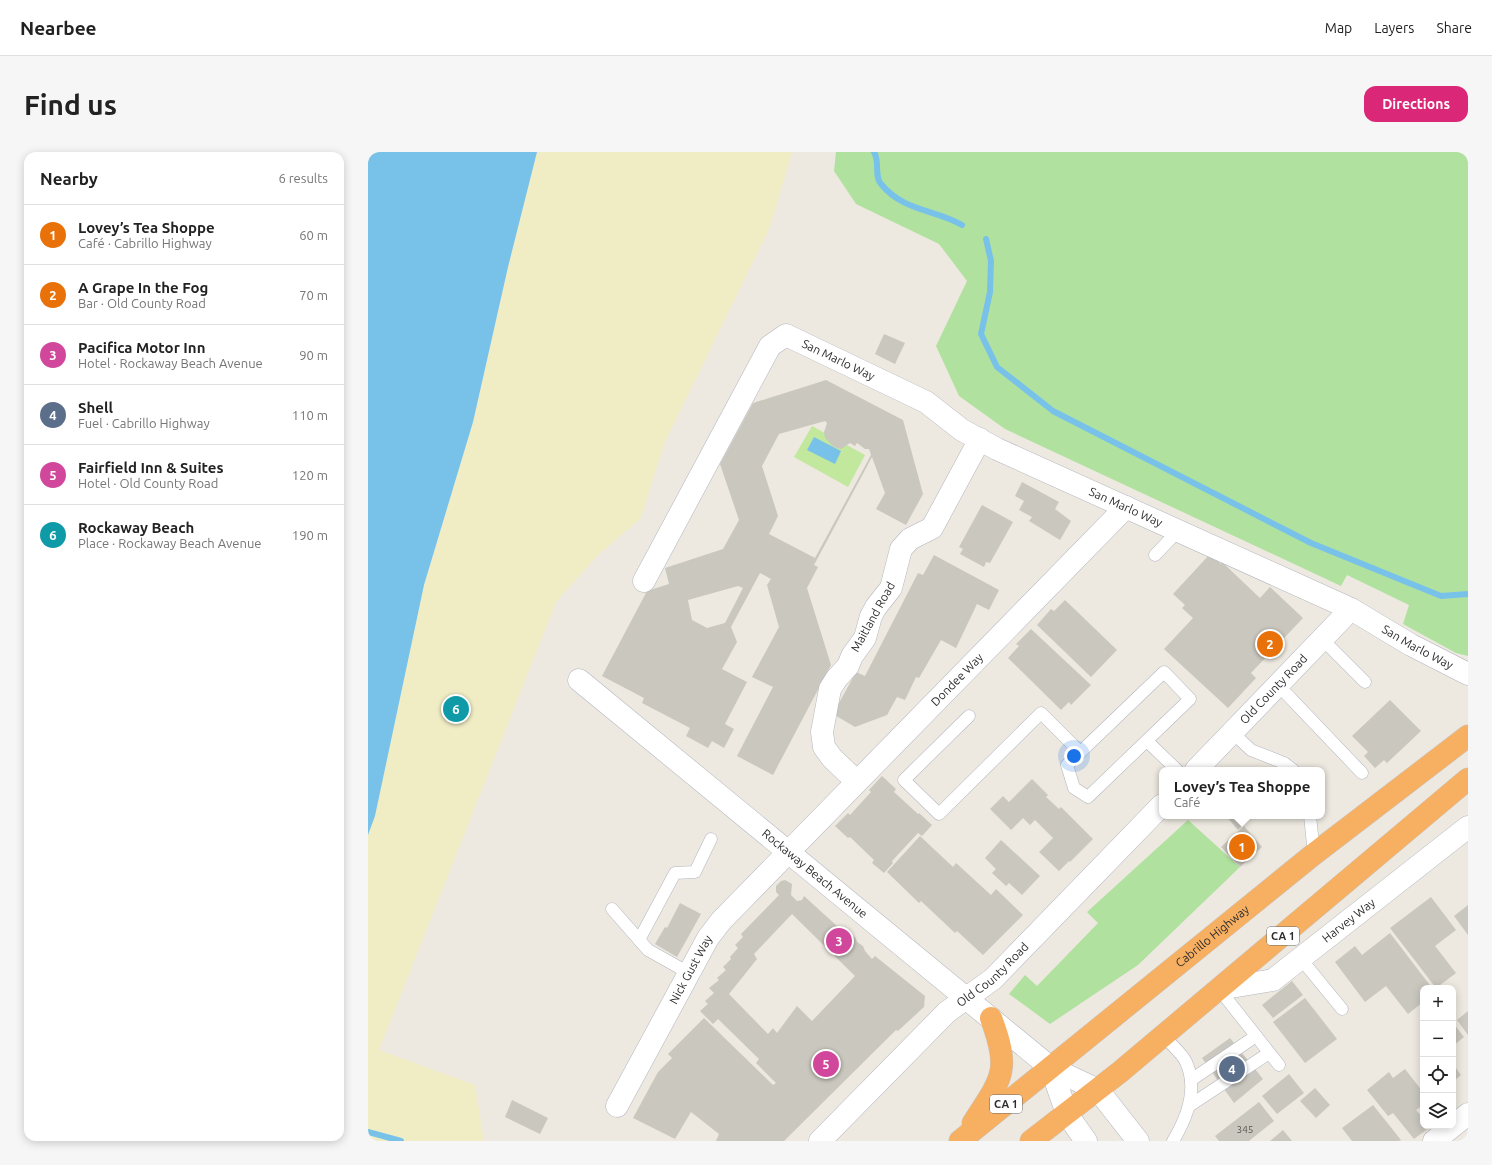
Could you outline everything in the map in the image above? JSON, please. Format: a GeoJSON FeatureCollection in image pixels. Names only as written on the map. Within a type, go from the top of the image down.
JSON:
{"type":"FeatureCollection","features":[{"type":"Feature","properties":{"kind":"highway","name":"Cabrillo Highway"},"geometry":{"type":"LineString","coordinates":[[962,1140],[1314,854],[1468,736]]}},
{"type":"Feature","properties":{"kind":"highway","name":"CA 1"},"geometry":{"type":"LineString","coordinates":[[1031,1141],[1098,1090],[1164,1036],[1468,779]]}},
{"type":"Feature","properties":{"kind":"highway"},"geometry":{"type":"LineString","coordinates":[[962,1140],[993,1092],[1002,1070],[1002,1053],[991,1018]]}},
{"type":"Feature","properties":{"kind":"street","name":"San Marlo Way"},"geometry":{"type":"LineString","coordinates":[[644,581],[770,346],[786,335],[926,402],[962,430],[997,449],[1351,609],[1411,645],[1468,674]]}},
{"type":"Feature","properties":{"kind":"street","name":"Maitland Road"},"geometry":{"type":"LineString","coordinates":[[856,781],[832,758],[824,747],[822,732],[823,719],[830,689],[837,678],[848,666],[852,656],[864,638],[876,606],[891,588],[901,548],[910,539],[932,528],[980,439]]}},
{"type":"Feature","properties":{"kind":"street","name":"Dondee Way"},"geometry":{"type":"LineString","coordinates":[[787,851],[1126,507]]}},
{"type":"Feature","properties":{"kind":"street","name":"Old County Road"},"geometry":{"type":"LineString","coordinates":[[1199,767],[1351,609]]}},
{"type":"Feature","properties":{"kind":"street","name":"Rockaway Beach Avenue"},"geometry":{"type":"LineString","coordinates":[[579,680],[1051,1068],[1098,1090]]}},
{"type":"Feature","properties":{"kind":"street","name":"Old County Road"},"geometry":{"type":"LineString","coordinates":[[820,1141],[947,1012],[993,979],[1159,808]]}},
{"type":"Feature","properties":{"kind":"street","name":"Harvey Way"},"geometry":{"type":"LineString","coordinates":[[1219,989],[1273,980],[1468,827]]}},
{"type":"Feature","properties":{"kind":"street","name":"Nick Gust Way"},"geometry":{"type":"LineString","coordinates":[[617,1106],[708,938],[721,921],[787,851]]}},
{"type":"Feature","properties":{"kind":"street"},"geometry":{"type":"LineString","coordinates":[[1051,1068],[1067,1114],[1086,1141]]}},
{"type":"Feature","properties":{"kind":"street"},"geometry":{"type":"LineString","coordinates":[[1098,1090],[1138,1141]]}},
{"type":"Feature","properties":{"kind":"street"},"geometry":{"type":"LineString","coordinates":[[1434,1141],[1468,1114]]}},
{"type":"Feature","properties":{"kind":"lane"},"geometry":{"type":"LineString","coordinates":[[1156,555],[1178,531]]}},
{"type":"Feature","properties":{"kind":"lane"},"geometry":{"type":"LineString","coordinates":[[1322,639],[1365,682]]}},
{"type":"Feature","properties":{"kind":"lane"},"geometry":{"type":"LineString","coordinates":[[1164,672],[1190,699],[1148,742],[1088,797],[1074,788],[1067,765],[1164,672]]}},
{"type":"Feature","properties":{"kind":"lane"},"geometry":{"type":"LineString","coordinates":[[1278,685],[1362,773]]}},
{"type":"Feature","properties":{"kind":"lane"},"geometry":{"type":"LineString","coordinates":[[969,716],[904,780],[939,814],[1041,713],[1080,752]]}},
{"type":"Feature","properties":{"kind":"lane"},"geometry":{"type":"LineString","coordinates":[[1232,732],[1251,750],[1284,763],[1289,767]]}},
{"type":"Feature","properties":{"kind":"lane"},"geometry":{"type":"LineString","coordinates":[[1148,742],[1174,767]]}},
{"type":"Feature","properties":{"kind":"lane"},"geometry":{"type":"LineString","coordinates":[[1310,819],[1314,854]]}},
{"type":"Feature","properties":{"kind":"lane"},"geometry":{"type":"LineString","coordinates":[[639,940],[675,873],[695,872],[711,839]]}},
{"type":"Feature","properties":{"kind":"lane"},"geometry":{"type":"LineString","coordinates":[[612,909],[648,950],[689,973]]}},
{"type":"Feature","properties":{"kind":"lane"},"geometry":{"type":"LineString","coordinates":[[1301,959],[1342,1008]]}},
{"type":"Feature","properties":{"kind":"lane"},"geometry":{"type":"LineString","coordinates":[[1219,989],[1279,1065]]}},
{"type":"Feature","properties":{"kind":"lane"},"geometry":{"type":"LineString","coordinates":[[1164,1036],[1186,1061],[1191,1080],[1189,1106],[1173,1141]]}},
{"type":"Feature","properties":{"kind":"lane"},"geometry":{"type":"LineString","coordinates":[[1191,1080],[1256,1036]]}},
{"type":"Feature","properties":{"kind":"lane"},"geometry":{"type":"LineString","coordinates":[[1189,1106],[1269,1053]]}},
{"type":"Feature","properties":{"kind":"green space"},"geometry":{"type":"Polygon","coordinates":[[[836,152],[1468,152],[1468,656],[1456,653],[1403,624],[1409,605],[1347,575],[1341,586],[1005,429],[959,396],[936,346],[967,281],[939,244],[856,204],[834,171],[836,152]]]}},
{"type":"Feature","properties":{"kind":"green space"},"geometry":{"type":"Polygon","coordinates":[[[812,426],[865,455],[848,487],[794,457],[812,426]]]}},
{"type":"Feature","properties":{"kind":"green space"},"geometry":{"type":"Polygon","coordinates":[[[1188,820],[1240,867],[1138,965],[1050,1024],[1009,994],[1025,975],[1037,986],[1098,923],[1087,912],[1188,820]]]}},
{"type":"Feature","properties":{"kind":"sand"},"geometry":{"type":"Polygon","coordinates":[[[537,152],[792,152],[770,227],[664,444],[641,518],[597,556],[556,602],[379,1050],[475,1085],[484,1141],[368,1141],[368,835],[424,585],[473,422],[508,267],[537,152]]]}},
{"type":"Feature","properties":{"kind":"water"},"geometry":{"type":"Polygon","coordinates":[[[368,152],[537,152],[508,267],[473,422],[424,585],[375,816],[368,835],[368,152]]]}},
{"type":"Feature","properties":{"kind":"water"},"geometry":{"type":"Polygon","coordinates":[[[814,437],[841,451],[835,464],[807,450],[814,437]]]}},
{"type":"Feature","properties":{"kind":"building"},"geometry":{"type":"Polygon","coordinates":[[[884,334],[905,343],[895,364],[875,354],[884,334]]]}},
{"type":"Feature","properties":{"kind":"building"},"geometry":{"type":"Polygon","coordinates":[[[826,380],[903,420],[923,494],[906,525],[876,509],[885,493],[872,457],[814,565],[818,567],[807,588],[831,665],[773,775],[737,756],[773,687],[752,677],[779,627],[767,585],[771,579],[760,573],[731,627],[737,642],[722,669],[747,682],[725,724],[734,729],[724,748],[712,741],[708,748],[686,736],[690,728],[642,703],[644,698],[602,676],[647,591],[669,584],[665,568],[723,549],[739,520],[720,464],[753,403],[826,380]],[[825,421],[779,434],[762,466],[778,516],[769,534],[815,558],[871,455],[869,449],[865,449],[857,443],[855,446],[850,443],[841,449],[834,447],[825,438],[824,432],[827,423],[825,421]],[[738,586],[688,600],[692,620],[707,628],[725,623],[743,588],[738,586]]]}},
{"type":"Feature","properties":{"kind":"building"},"geometry":{"type":"Polygon","coordinates":[[[1022,482],[1059,502],[1055,509],[1071,521],[1060,540],[1029,521],[1032,517],[1019,510],[1024,501],[1015,496],[1022,482]]]}},
{"type":"Feature","properties":{"kind":"building"},"geometry":{"type":"Polygon","coordinates":[[[982,505],[1013,522],[990,563],[986,562],[984,567],[960,554],[963,549],[959,547],[982,505]]]}},
{"type":"Feature","properties":{"kind":"building"},"geometry":{"type":"Polygon","coordinates":[[[1210,554],[1221,564],[1222,562],[1260,598],[1270,587],[1303,618],[1251,673],[1256,678],[1228,708],[1164,649],[1193,618],[1182,608],[1185,605],[1173,594],[1210,554]]]}},
{"type":"Feature","properties":{"kind":"building"},"geometry":{"type":"Polygon","coordinates":[[[934,555],[999,590],[989,610],[977,604],[956,648],[941,640],[919,678],[916,677],[905,700],[897,697],[887,715],[855,727],[833,714],[856,672],[865,676],[918,573],[923,575],[934,555]]]}},
{"type":"Feature","properties":{"kind":"building"},"geometry":{"type":"Polygon","coordinates":[[[1065,600],[1117,650],[1091,677],[1037,625],[1051,609],[1054,611],[1065,600]]]}},
{"type":"Feature","properties":{"kind":"building"},"geometry":{"type":"Polygon","coordinates":[[[1031,629],[1091,685],[1071,705],[1069,702],[1061,710],[1008,658],[1019,646],[1016,644],[1031,629]]]}},
{"type":"Feature","properties":{"kind":"building"},"geometry":{"type":"Polygon","coordinates":[[[1390,700],[1421,731],[1387,763],[1384,760],[1375,768],[1364,756],[1368,752],[1352,736],[1390,700]]]}},
{"type":"Feature","properties":{"kind":"building"},"geometry":{"type":"Polygon","coordinates":[[[882,776],[896,789],[894,792],[932,825],[922,836],[918,833],[892,861],[893,863],[884,873],[872,863],[874,860],[850,837],[848,838],[835,826],[848,813],[850,815],[871,792],[869,790],[882,776]]]}},
{"type":"Feature","properties":{"kind":"building"},"geometry":{"type":"Polygon","coordinates":[[[1032,779],[1048,795],[1046,797],[1059,809],[1061,807],[1093,839],[1059,871],[1039,852],[1053,838],[1035,820],[1030,825],[1023,818],[1011,830],[990,809],[1003,796],[1009,802],[1032,779]]]}},
{"type":"Feature","properties":{"kind":"building"},"geometry":{"type":"Polygon","coordinates":[[[1229,819],[1250,819],[1238,830],[1229,819]]]}},
{"type":"Feature","properties":{"kind":"building"},"geometry":{"type":"Polygon","coordinates":[[[1244,826],[1262,847],[1240,867],[1221,847],[1244,826]]]}},
{"type":"Feature","properties":{"kind":"building"},"geometry":{"type":"Polygon","coordinates":[[[920,836],[953,867],[956,863],[991,895],[996,889],[1023,915],[983,955],[957,931],[955,933],[921,901],[919,903],[887,872],[920,836]]]}},
{"type":"Feature","properties":{"kind":"building"},"geometry":{"type":"Polygon","coordinates":[[[1001,840],[1040,876],[1022,895],[1009,883],[1006,886],[992,873],[996,869],[985,858],[1001,840]]]}},
{"type":"Feature","properties":{"kind":"building"},"geometry":{"type":"Polygon","coordinates":[[[785,880],[792,884],[791,895],[797,901],[802,900],[804,896],[837,926],[846,927],[847,935],[855,937],[857,942],[863,946],[865,951],[872,959],[875,956],[925,996],[924,1007],[898,1031],[896,1030],[784,1141],[716,1141],[719,1134],[691,1112],[675,1139],[633,1118],[658,1072],[672,1058],[668,1054],[704,1018],[773,1085],[776,1083],[756,1063],[759,1059],[718,1019],[713,1024],[700,1011],[708,1004],[705,1001],[714,993],[709,988],[719,980],[717,978],[726,970],[723,967],[731,959],[730,957],[738,948],[735,945],[743,937],[741,934],[779,895],[776,892],[776,886],[781,881],[785,880]],[[792,914],[754,954],[757,959],[729,994],[768,1034],[773,1028],[777,1033],[797,1006],[812,1021],[855,976],[792,914]]]}},
{"type":"Feature","properties":{"kind":"building"},"geometry":{"type":"Polygon","coordinates":[[[1431,897],[1456,930],[1435,946],[1456,973],[1440,985],[1434,985],[1390,928],[1431,897]]]}},
{"type":"Feature","properties":{"kind":"building"},"geometry":{"type":"Polygon","coordinates":[[[680,903],[701,914],[677,957],[655,944],[665,927],[667,928],[680,903]]]}},
{"type":"Feature","properties":{"kind":"building"},"geometry":{"type":"Polygon","coordinates":[[[1468,905],[1468,935],[1454,916],[1468,905]]]}},
{"type":"Feature","properties":{"kind":"building"},"geometry":{"type":"Polygon","coordinates":[[[1390,933],[1430,985],[1420,985],[1420,1004],[1408,1014],[1386,986],[1365,1002],[1335,962],[1355,946],[1362,955],[1390,933]]]}},
{"type":"Feature","properties":{"kind":"building"},"geometry":{"type":"Polygon","coordinates":[[[1292,981],[1303,995],[1273,1018],[1262,1005],[1292,981]]]}},
{"type":"Feature","properties":{"kind":"building"},"geometry":{"type":"Polygon","coordinates":[[[1305,998],[1337,1039],[1305,1063],[1273,1022],[1305,998]]]}},
{"type":"Feature","properties":{"kind":"building"},"geometry":{"type":"Polygon","coordinates":[[[1468,1011],[1468,1035],[1457,1020],[1468,1011]]]}},
{"type":"Feature","properties":{"kind":"building"},"geometry":{"type":"Polygon","coordinates":[[[1456,1027],[1464,1037],[1456,1044],[1456,1027]]]}},
{"type":"Feature","properties":{"kind":"building"},"geometry":{"type":"Polygon","coordinates":[[[1230,1038],[1263,1079],[1234,1103],[1202,1058],[1230,1038]]]}},
{"type":"Feature","properties":{"kind":"building"},"geometry":{"type":"Polygon","coordinates":[[[1456,1068],[1461,1075],[1456,1079],[1456,1068]]]}},
{"type":"Feature","properties":{"kind":"building"},"geometry":{"type":"Polygon","coordinates":[[[1405,1069],[1420,1088],[1420,1107],[1416,1110],[1420,1115],[1420,1129],[1427,1129],[1414,1139],[1393,1113],[1388,1116],[1367,1090],[1389,1072],[1393,1078],[1405,1069]]]}},
{"type":"Feature","properties":{"kind":"building"},"geometry":{"type":"Polygon","coordinates":[[[1289,1074],[1304,1093],[1277,1114],[1262,1096],[1289,1074]]]}},
{"type":"Feature","properties":{"kind":"building"},"geometry":{"type":"Polygon","coordinates":[[[1315,1088],[1330,1105],[1316,1118],[1300,1101],[1315,1088]]]}},
{"type":"Feature","properties":{"kind":"building"},"geometry":{"type":"Polygon","coordinates":[[[512,1100],[548,1118],[540,1134],[505,1117],[512,1100]]]}},
{"type":"Feature","properties":{"kind":"building"},"geometry":{"type":"Polygon","coordinates":[[[1259,1102],[1274,1121],[1249,1141],[1219,1141],[1215,1136],[1259,1102]]]}},
{"type":"Feature","properties":{"kind":"building"},"geometry":{"type":"Polygon","coordinates":[[[1373,1105],[1401,1140],[1352,1141],[1342,1128],[1373,1105]]]}},
{"type":"Feature","properties":{"kind":"building"},"geometry":{"type":"Polygon","coordinates":[[[1283,1130],[1292,1141],[1270,1141],[1283,1130]]]}},
{"type":"Feature","properties":{"kind":"waterway"},"geometry":{"type":"LineString","coordinates":[[874,152],[877,160],[877,173],[879,181],[890,193],[910,205],[962,225]]}},
{"type":"Feature","properties":{"kind":"waterway"},"geometry":{"type":"LineString","coordinates":[[986,239],[991,261],[990,292],[981,334],[997,367],[1053,411],[1311,543],[1441,596],[1468,594]]}},
{"type":"Feature","properties":{"kind":"waterway"},"geometry":{"type":"LineString","coordinates":[[368,1132],[401,1141]]}},
{"type":"Feature","properties":{"kind":"place","name":"A Grape In the Fog"},"geometry":{"type":"Point","coordinates":[1270,644]}},
{"type":"Feature","properties":{"kind":"place","name":"Rockaway Beach"},"geometry":{"type":"Point","coordinates":[456,709]}},
{"type":"Feature","properties":{"kind":"place","name":"Lovey’s Tea Shoppe"},"geometry":{"type":"Point","coordinates":[1242,847]}},
{"type":"Feature","properties":{"kind":"place","name":"Pacifica Motor Inn"},"geometry":{"type":"Point","coordinates":[839,941]}},
{"type":"Feature","properties":{"kind":"place","name":"Fairfield Inn & Suites"},"geometry":{"type":"Point","coordinates":[826,1064]}},
{"type":"Feature","properties":{"kind":"place","name":"Shell"},"geometry":{"type":"Point","coordinates":[1232,1069]}}]}
